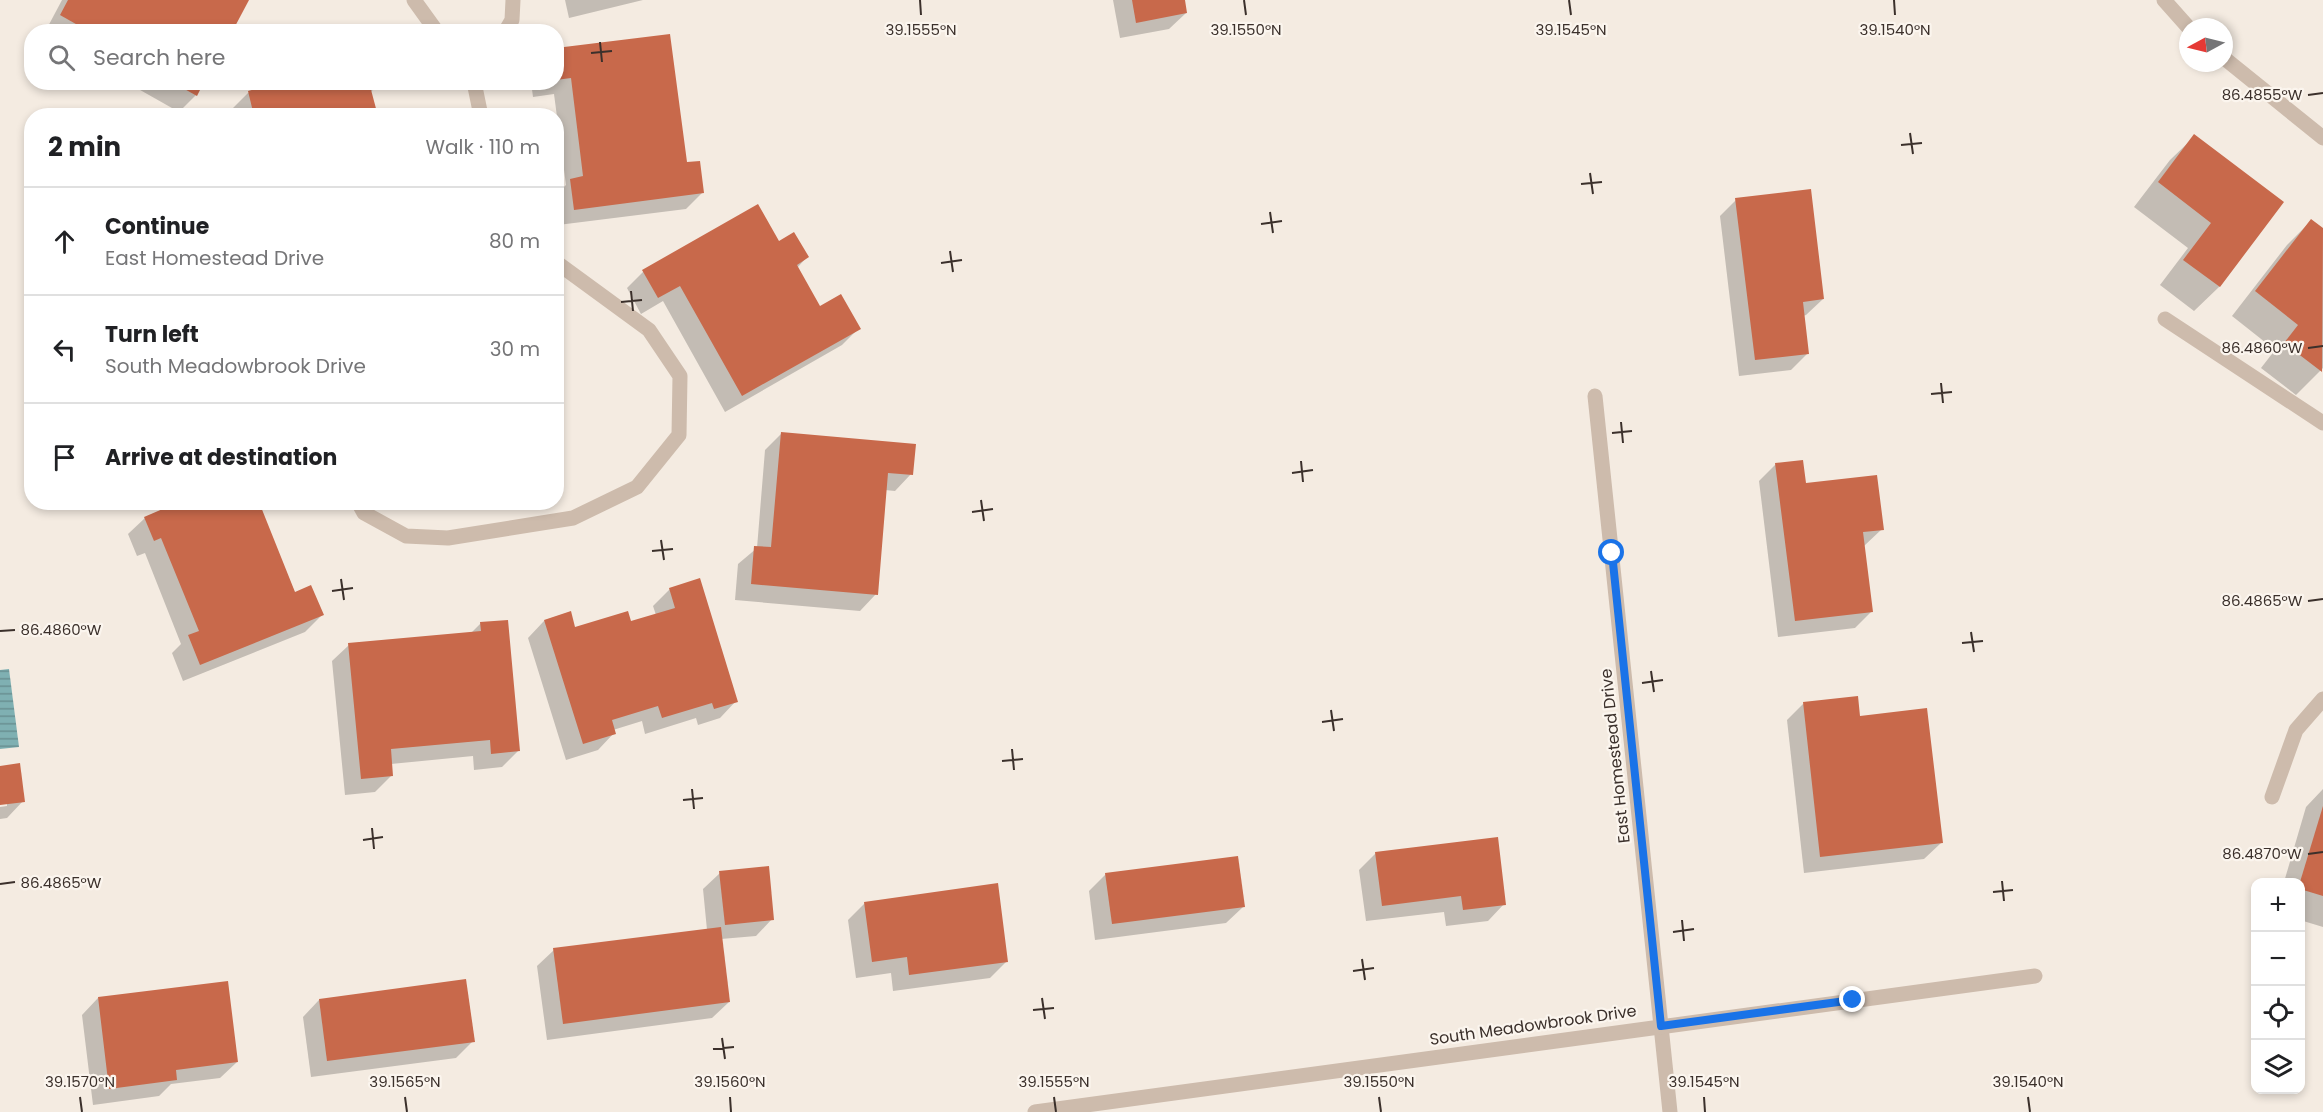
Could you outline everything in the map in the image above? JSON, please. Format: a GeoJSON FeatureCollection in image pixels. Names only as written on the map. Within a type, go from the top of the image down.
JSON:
{"type":"FeatureCollection","features":[{"type":"Feature","properties":{"kind":"street"},"geometry":{"type":"LineString","coordinates":[[414,0],[431,24]]}},
{"type":"Feature","properties":{"kind":"street"},"geometry":{"type":"LineString","coordinates":[[510,24],[513,0]]}},
{"type":"Feature","properties":{"kind":"street"},"geometry":{"type":"LineString","coordinates":[[2164,0],[2180,18]]}},
{"type":"Feature","properties":{"kind":"street"},"geometry":{"type":"LineString","coordinates":[[2233,65],[2323,138]]}},
{"type":"Feature","properties":{"kind":"street"},"geometry":{"type":"LineString","coordinates":[[476,90],[479,108]]}},
{"type":"Feature","properties":{"kind":"street"},"geometry":{"type":"LineString","coordinates":[[362,510],[406,536],[448,538],[573,518],[637,487],[680,435],[680,376],[649,330],[564,268]]}},
{"type":"Feature","properties":{"kind":"street"},"geometry":{"type":"LineString","coordinates":[[2164,319],[2323,423]]}},
{"type":"Feature","properties":{"kind":"street","name":"East Homestead Drive"},"geometry":{"type":"LineString","coordinates":[[1595,396],[1670,1112]]}},
{"type":"Feature","properties":{"kind":"street"},"geometry":{"type":"LineString","coordinates":[[2272,797],[2296,730],[2323,699]]}},
{"type":"Feature","properties":{"kind":"street","name":"South Meadowbrook Drive"},"geometry":{"type":"LineString","coordinates":[[1035,1112],[2036,975]]}},
{"type":"Feature","properties":{"kind":"water"},"geometry":{"type":"Polygon","coordinates":[[[9,669],[19,747],[0,749],[0,670],[9,669]]]}},
{"type":"Feature","properties":{"kind":"building"},"geometry":{"type":"Polygon","coordinates":[[[68,0],[249,0],[236,24],[76,24],[60,15],[68,0]]]}},
{"type":"Feature","properties":{"kind":"building"},"geometry":{"type":"Polygon","coordinates":[[[1132,0],[1185,0],[1187,13],[1136,23],[1132,0]]]}},
{"type":"Feature","properties":{"kind":"building"},"geometry":{"type":"Polygon","coordinates":[[[670,34],[687,162],[700,161],[704,193],[574,210],[570,179],[583,176],[571,78],[564,79],[564,47],[670,34]]]}},
{"type":"Feature","properties":{"kind":"building"},"geometry":{"type":"Polygon","coordinates":[[[186,90],[200,90],[197,96],[186,90]]]}},
{"type":"Feature","properties":{"kind":"building"},"geometry":{"type":"Polygon","coordinates":[[[371,90],[376,108],[252,108],[248,91],[371,90]]]}},
{"type":"Feature","properties":{"kind":"building"},"geometry":{"type":"Polygon","coordinates":[[[2194,134],[2284,202],[2220,287],[2183,260],[2211,223],[2158,182],[2194,134]]]}},
{"type":"Feature","properties":{"kind":"building"},"geometry":{"type":"Polygon","coordinates":[[[1811,189],[1824,299],[1803,302],[1809,354],[1755,360],[1735,198],[1811,189]]]}},
{"type":"Feature","properties":{"kind":"building"},"geometry":{"type":"Polygon","coordinates":[[[758,204],[779,241],[794,232],[809,257],[797,265],[820,306],[841,294],[861,329],[742,396],[680,286],[658,298],[642,270],[758,204]]]}},
{"type":"Feature","properties":{"kind":"building"},"geometry":{"type":"Polygon","coordinates":[[[2311,219],[2323,228],[2322,372],[2284,343],[2298,325],[2255,291],[2311,219]]]}},
{"type":"Feature","properties":{"kind":"building"},"geometry":{"type":"Polygon","coordinates":[[[781,432],[916,444],[913,475],[888,473],[878,595],[751,584],[754,546],[771,547],[781,432]]]}},
{"type":"Feature","properties":{"kind":"building"},"geometry":{"type":"Polygon","coordinates":[[[1803,460],[1806,483],[1877,475],[1884,530],[1863,532],[1873,612],[1795,621],[1775,463],[1803,460]]]}},
{"type":"Feature","properties":{"kind":"building"},"geometry":{"type":"Polygon","coordinates":[[[160,510],[262,510],[295,592],[311,585],[324,615],[200,665],[188,635],[199,631],[161,538],[154,541],[144,517],[160,510]]]}},
{"type":"Feature","properties":{"kind":"building"},"geometry":{"type":"Polygon","coordinates":[[[700,578],[738,702],[714,709],[712,703],[662,718],[658,706],[612,720],[616,734],[583,744],[544,620],[571,611],[575,627],[628,611],[631,621],[675,608],[669,588],[700,578]]]}},
{"type":"Feature","properties":{"kind":"building"},"geometry":{"type":"Polygon","coordinates":[[[508,620],[520,751],[491,754],[490,740],[391,749],[393,776],[361,779],[348,643],[481,631],[480,622],[508,620]]]}},
{"type":"Feature","properties":{"kind":"building"},"geometry":{"type":"Polygon","coordinates":[[[1858,696],[1860,716],[1927,708],[1943,843],[1820,857],[1803,702],[1858,696]]]}},
{"type":"Feature","properties":{"kind":"building"},"geometry":{"type":"Polygon","coordinates":[[[20,763],[25,802],[0,805],[0,766],[20,763]]]}},
{"type":"Feature","properties":{"kind":"building"},"geometry":{"type":"Polygon","coordinates":[[[2323,806],[2323,896],[2305,891],[2305,878],[2301,878],[2323,806]]]}},
{"type":"Feature","properties":{"kind":"building"},"geometry":{"type":"Polygon","coordinates":[[[1498,837],[1506,905],[1463,910],[1461,896],[1382,906],[1375,852],[1498,837]]]}},
{"type":"Feature","properties":{"kind":"building"},"geometry":{"type":"Polygon","coordinates":[[[1238,856],[1245,907],[1112,924],[1105,873],[1238,856]]]}},
{"type":"Feature","properties":{"kind":"building"},"geometry":{"type":"Polygon","coordinates":[[[769,866],[774,920],[725,925],[719,871],[769,866]]]}},
{"type":"Feature","properties":{"kind":"building"},"geometry":{"type":"Polygon","coordinates":[[[998,883],[1008,962],[909,975],[907,957],[872,962],[864,902],[998,883]]]}},
{"type":"Feature","properties":{"kind":"building"},"geometry":{"type":"Polygon","coordinates":[[[721,927],[730,1002],[563,1024],[553,948],[721,927]]]}},
{"type":"Feature","properties":{"kind":"building"},"geometry":{"type":"Polygon","coordinates":[[[466,979],[475,1042],[327,1061],[319,999],[466,979]]]}},
{"type":"Feature","properties":{"kind":"building"},"geometry":{"type":"Polygon","coordinates":[[[228,981],[238,1062],[176,1070],[177,1080],[109,1089],[98,997],[228,981]]]}},
{"type":"Feature","properties":{"kind":"route"},"geometry":{"type":"LineString","coordinates":[[1612,553],[1661,1026],[1853,1000]]}}]}
